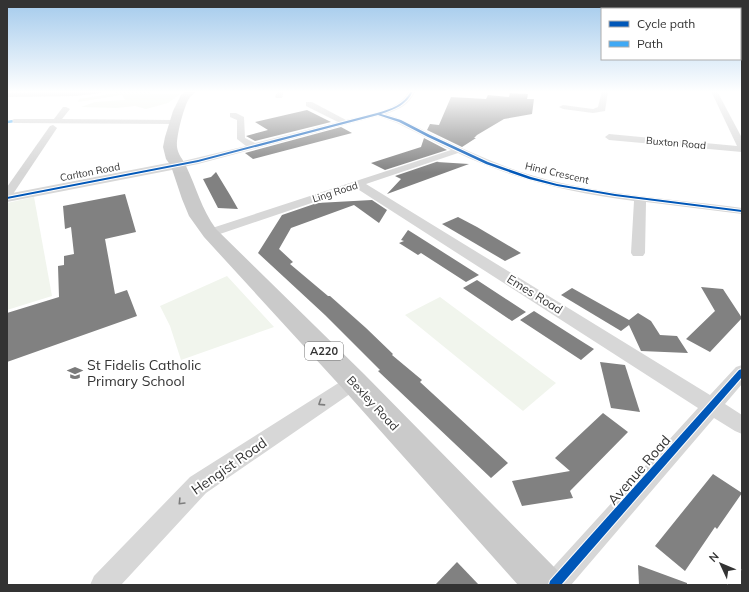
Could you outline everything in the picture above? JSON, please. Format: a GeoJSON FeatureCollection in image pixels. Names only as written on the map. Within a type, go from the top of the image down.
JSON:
{"type":"FeatureCollection","features":[{"type":"Feature","properties":{"kind":"main road","name":"Bexley Road"},"geometry":{"type":"LineString","coordinates":[[176,119],[170,147],[173,159],[178,165],[190,199],[198,216],[210,233],[354,382],[544,585]]}},
{"type":"Feature","properties":{"kind":"street"},"geometry":{"type":"LineString","coordinates":[[14,121],[50,119]]}},
{"type":"Feature","properties":{"kind":"street"},"geometry":{"type":"LineString","coordinates":[[7,195],[59,119]]}},
{"type":"Feature","properties":{"kind":"street"},"geometry":{"type":"LineString","coordinates":[[77,119],[175,122]]}},
{"type":"Feature","properties":{"kind":"street"},"geometry":{"type":"LineString","coordinates":[[240,119],[241,139],[253,146]]}},
{"type":"Feature","properties":{"kind":"street"},"geometry":{"type":"LineString","coordinates":[[337,119],[344,122]]}},
{"type":"Feature","properties":{"kind":"street"},"geometry":{"type":"LineString","coordinates":[[178,165],[358,119]]}},
{"type":"Feature","properties":{"kind":"street","name":"Hind Crescent"},"geometry":{"type":"LineString","coordinates":[[398,119],[412,122],[459,150],[506,170],[530,178],[564,186],[640,199],[742,212]]}},
{"type":"Feature","properties":{"kind":"street"},"geometry":{"type":"LineString","coordinates":[[728,119],[742,148]]}},
{"type":"Feature","properties":{"kind":"street","name":"Buxton Road"},"geometry":{"type":"LineString","coordinates":[[609,137],[742,148]]}},
{"type":"Feature","properties":{"kind":"street","name":"Ling Road"},"geometry":{"type":"LineString","coordinates":[[210,233],[459,150]]}},
{"type":"Feature","properties":{"kind":"street","name":"Carlton Road"},"geometry":{"type":"LineString","coordinates":[[7,198],[178,165]]}},
{"type":"Feature","properties":{"kind":"street","name":"Emes Road"},"geometry":{"type":"LineString","coordinates":[[358,184],[742,425]]}},
{"type":"Feature","properties":{"kind":"street"},"geometry":{"type":"LineString","coordinates":[[638,253],[640,199]]}},
{"type":"Feature","properties":{"kind":"street","name":"Avenue Road"},"geometry":{"type":"LineString","coordinates":[[554,585],[742,372]]}},
{"type":"Feature","properties":{"kind":"street","name":"Hengist Road"},"geometry":{"type":"LineString","coordinates":[[103,585],[198,485],[354,382]]}},
{"type":"Feature","properties":{"kind":"shaded area"},"geometry":{"type":"Polygon","coordinates":[[[34,197],[52,296],[7,310],[7,203],[34,197]]]}},
{"type":"Feature","properties":{"kind":"shaded area"},"geometry":{"type":"Polygon","coordinates":[[[227,276],[274,327],[181,360],[170,326],[160,306],[227,276]]]}},
{"type":"Feature","properties":{"kind":"shaded area"},"geometry":{"type":"Polygon","coordinates":[[[440,297],[556,383],[523,411],[405,315],[440,297]]]}},
{"type":"Feature","properties":{"kind":"building"},"geometry":{"type":"Polygon","coordinates":[[[270,119],[324,119],[331,122],[255,141],[246,136],[268,130],[255,122],[270,119]]]}},
{"type":"Feature","properties":{"kind":"building"},"geometry":{"type":"Polygon","coordinates":[[[442,119],[506,119],[477,135],[474,138],[476,138],[462,147],[427,130],[430,124],[439,125],[442,119]]]}},
{"type":"Feature","properties":{"kind":"building"},"geometry":{"type":"Polygon","coordinates":[[[341,127],[352,133],[253,159],[245,153],[341,127]]]}},
{"type":"Feature","properties":{"kind":"building"},"geometry":{"type":"Polygon","coordinates":[[[424,138],[447,150],[385,170],[371,163],[421,147],[424,138]]]}},
{"type":"Feature","properties":{"kind":"building"},"geometry":{"type":"Polygon","coordinates":[[[439,161],[437,162],[469,164],[387,194],[401,179],[395,176],[439,161]]]}},
{"type":"Feature","properties":{"kind":"building"},"geometry":{"type":"Polygon","coordinates":[[[216,172],[238,209],[218,208],[203,179],[211,177],[216,172]]]}},
{"type":"Feature","properties":{"kind":"building"},"geometry":{"type":"Polygon","coordinates":[[[125,194],[136,232],[105,239],[115,294],[127,290],[137,316],[7,362],[7,313],[59,297],[58,266],[64,265],[64,256],[74,254],[71,227],[65,229],[63,206],[125,194]]]}},
{"type":"Feature","properties":{"kind":"building"},"geometry":{"type":"Polygon","coordinates":[[[372,200],[387,210],[379,223],[354,205],[291,228],[279,249],[293,262],[290,264],[328,296],[330,296],[366,328],[393,354],[392,355],[422,380],[420,382],[508,463],[491,478],[378,371],[380,370],[325,315],[258,253],[282,215],[317,203],[372,200]]]}},
{"type":"Feature","properties":{"kind":"building"},"geometry":{"type":"Polygon","coordinates":[[[458,217],[521,253],[505,261],[442,224],[458,217]]]}},
{"type":"Feature","properties":{"kind":"building"},"geometry":{"type":"Polygon","coordinates":[[[408,230],[479,275],[466,282],[421,253],[418,255],[399,243],[404,241],[401,240],[408,230]]]}},
{"type":"Feature","properties":{"kind":"building"},"geometry":{"type":"Polygon","coordinates":[[[477,280],[526,312],[512,321],[463,288],[477,280]]]}},
{"type":"Feature","properties":{"kind":"building"},"geometry":{"type":"Polygon","coordinates":[[[701,287],[723,289],[742,318],[710,352],[686,339],[715,311],[701,287]]]}},
{"type":"Feature","properties":{"kind":"building"},"geometry":{"type":"Polygon","coordinates":[[[572,288],[629,320],[638,313],[651,321],[660,335],[677,336],[688,353],[641,351],[629,325],[621,331],[561,295],[572,288]]]}},
{"type":"Feature","properties":{"kind":"building"},"geometry":{"type":"Polygon","coordinates":[[[534,311],[594,349],[581,360],[520,320],[534,311]]]}},
{"type":"Feature","properties":{"kind":"building"},"geometry":{"type":"Polygon","coordinates":[[[600,362],[625,365],[640,412],[611,408],[600,362]]]}},
{"type":"Feature","properties":{"kind":"building"},"geometry":{"type":"Polygon","coordinates":[[[603,413],[628,432],[570,491],[573,498],[522,506],[512,481],[570,471],[555,458],[603,413]]]}},
{"type":"Feature","properties":{"kind":"building"},"geometry":{"type":"Polygon","coordinates":[[[713,474],[742,493],[717,529],[715,527],[685,571],[655,546],[713,474]]]}},
{"type":"Feature","properties":{"kind":"building"},"geometry":{"type":"Polygon","coordinates":[[[457,562],[479,585],[435,585],[457,562]]]}},
{"type":"Feature","properties":{"kind":"building"},"geometry":{"type":"Polygon","coordinates":[[[638,565],[687,583],[687,585],[639,585],[638,565]]]}},
{"type":"Feature","properties":{"kind":"marked path"},"geometry":{"type":"LineString","coordinates":[[7,122],[14,121]]}},
{"type":"Feature","properties":{"kind":"cycle path"},"geometry":{"type":"LineString","coordinates":[[7,198],[198,161],[360,119]]}},
{"type":"Feature","properties":{"kind":"cycle path"},"geometry":{"type":"LineString","coordinates":[[393,119],[487,163],[530,178],[557,185],[615,195],[742,211]]}},
{"type":"Feature","properties":{"kind":"cycle path"},"geometry":{"type":"LineString","coordinates":[[554,585],[742,372]]}},
{"type":"Feature","properties":{"kind":"place","name":"St Fidelis Catholic Primary School"},"geometry":{"type":"Point","coordinates":[75,373]}}]}
